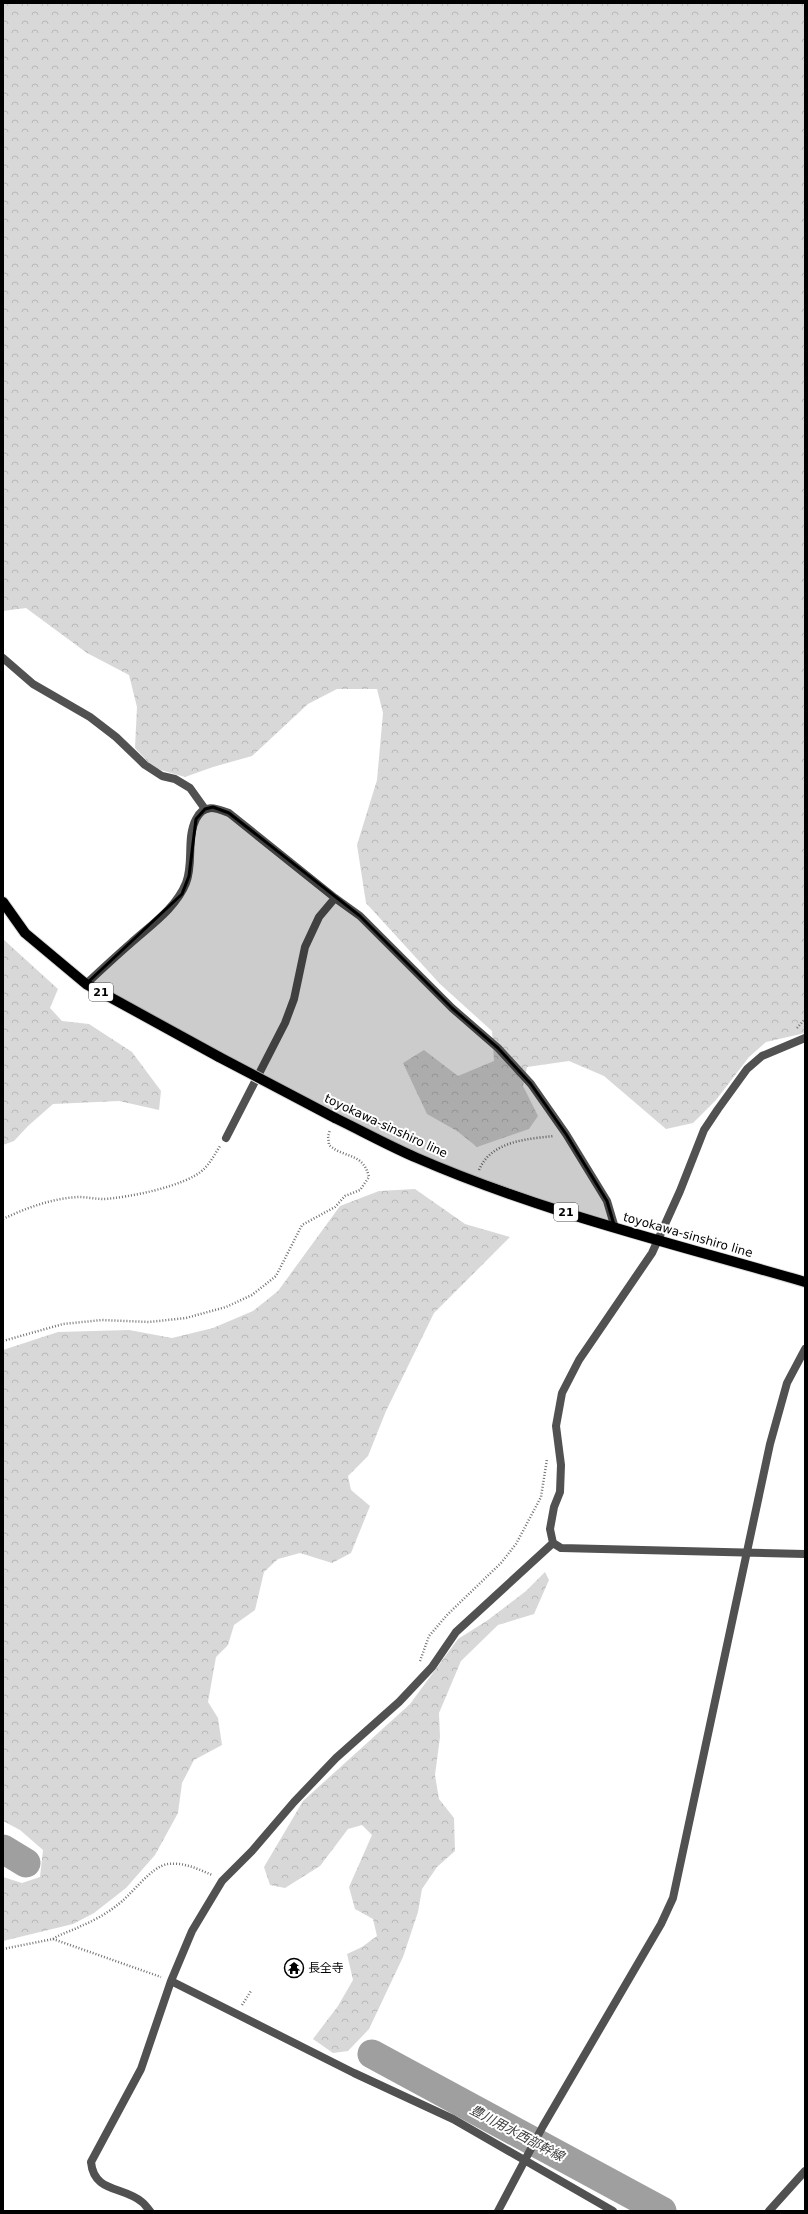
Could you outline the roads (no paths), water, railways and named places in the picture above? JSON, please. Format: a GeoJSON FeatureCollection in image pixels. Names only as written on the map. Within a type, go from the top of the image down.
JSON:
{"type":"FeatureCollection","features":[{"type":"Feature","properties":{"kind":"main road","name":"toyokawa-sinshiro line"},"geometry":{"type":"LineString","coordinates":[[3,902],[25,933],[86,984],[219,1057],[335,1118],[417,1158],[475,1180],[615,1228],[659,1239],[805,1282]]}},
{"type":"Feature","properties":{"kind":"street"},"geometry":{"type":"LineString","coordinates":[[3,658],[34,684],[90,717],[116,737],[145,765],[162,776],[175,779],[190,788],[205,808]]}},
{"type":"Feature","properties":{"kind":"street"},"geometry":{"type":"LineString","coordinates":[[86,984],[166,912],[182,894],[189,876],[192,834],[196,820],[205,808],[213,807],[229,813],[335,898],[360,916],[452,1008],[498,1048],[531,1084],[566,1134],[607,1201],[615,1228]]}},
{"type":"Feature","properties":{"kind":"street"},"geometry":{"type":"LineString","coordinates":[[226,1138],[285,1023],[294,999],[305,947],[319,917],[335,898]]}},
{"type":"Feature","properties":{"kind":"street"},"geometry":{"type":"LineString","coordinates":[[805,1038],[762,1056],[747,1069],[704,1130],[652,1253],[579,1360],[562,1393],[556,1426],[561,1465],[560,1492],[554,1507],[550,1529],[553,1543],[561,1548],[805,1554]]}},
{"type":"Feature","properties":{"kind":"street"},"geometry":{"type":"LineString","coordinates":[[498,2211],[543,2126],[661,1924],[673,1898],[780,1402],[787,1383],[805,1349]]}},
{"type":"Feature","properties":{"kind":"street"},"geometry":{"type":"LineString","coordinates":[[150,2211],[141,2201],[102,2184],[92,2172],[91,2162],[141,2068],[171,1981],[192,1931],[222,1881],[252,1851],[294,1802],[336,1758],[399,1702],[416,1684],[432,1666],[456,1632],[553,1543]]}},
{"type":"Feature","properties":{"kind":"street"},"geometry":{"type":"LineString","coordinates":[[171,1981],[354,2073],[453,2119],[527,2157],[613,2211]]}},
{"type":"Feature","properties":{"kind":"street"},"geometry":{"type":"LineString","coordinates":[[768,2211],[805,2170]]}},
{"type":"Feature","properties":{"kind":"waterway","name":"豊川用水西部幹線"},"geometry":{"type":"LineString","coordinates":[[3,1849],[26,1863]]}},
{"type":"Feature","properties":{"kind":"waterway","name":"豊川用水西部幹線"},"geometry":{"type":"LineString","coordinates":[[372,2054],[662,2211]]}},
{"type":"Feature","properties":{"kind":"place","name":"長全寺"},"geometry":{"type":"Point","coordinates":[294,1968]}}]}
